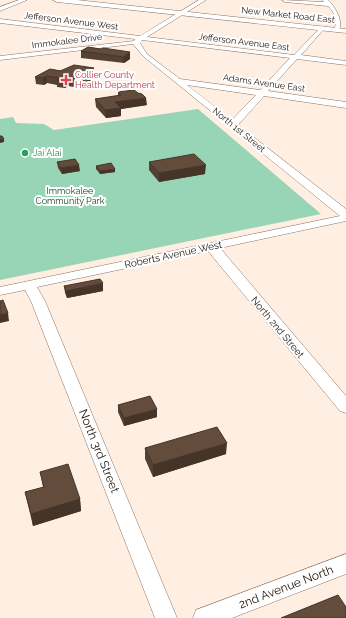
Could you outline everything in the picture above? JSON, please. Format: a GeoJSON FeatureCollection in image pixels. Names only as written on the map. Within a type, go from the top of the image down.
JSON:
{"type":"FeatureCollection","features":[{"type":"Feature","properties":{"kind":"main road","name":"New Market Road East"},"geometry":{"type":"LineString","coordinates":[[57,0],[346,31]]}},
{"type":"Feature","properties":{"kind":"street"},"geometry":{"type":"LineString","coordinates":[[0,9],[24,0]]}},
{"type":"Feature","properties":{"kind":"street"},"geometry":{"type":"LineString","coordinates":[[138,40],[203,0]]}},
{"type":"Feature","properties":{"kind":"street"},"geometry":{"type":"LineString","coordinates":[[285,0],[327,2],[338,14],[340,25],[337,30]]}},
{"type":"Feature","properties":{"kind":"street","name":"Jefferson Avenue West"},"geometry":{"type":"LineString","coordinates":[[0,21],[138,40]]}},
{"type":"Feature","properties":{"kind":"street"},"geometry":{"type":"LineString","coordinates":[[233,125],[322,28]]}},
{"type":"Feature","properties":{"kind":"street","name":"Immokalee Drive"},"geometry":{"type":"LineString","coordinates":[[1,57],[138,40]]}},
{"type":"Feature","properties":{"kind":"street","name":"Jefferson Avenue East"},"geometry":{"type":"LineString","coordinates":[[138,40],[296,57],[346,64]]}},
{"type":"Feature","properties":{"kind":"street","name":"North 1st Street"},"geometry":{"type":"LineString","coordinates":[[138,40],[136,43],[142,52],[346,216]]}},
{"type":"Feature","properties":{"kind":"street","name":"Adams Avenue East"},"geometry":{"type":"LineString","coordinates":[[178,81],[346,105]]}},
{"type":"Feature","properties":{"kind":"street","name":"Roberts Avenue West"},"geometry":{"type":"LineString","coordinates":[[0,291],[346,216]]}},
{"type":"Feature","properties":{"kind":"street","name":"North 2nd Street"},"geometry":{"type":"LineString","coordinates":[[211,246],[346,407]]}},
{"type":"Feature","properties":{"kind":"street","name":"North 3rd Street"},"geometry":{"type":"LineString","coordinates":[[29,285],[38,301],[166,618]]}},
{"type":"Feature","properties":{"kind":"street","name":"2nd Avenue North"},"geometry":{"type":"LineString","coordinates":[[204,618],[346,564]]}},
{"type":"Feature","properties":{"kind":"green space","name":"Immokalee Community Park"},"geometry":{"type":"Polygon","coordinates":[[[198,109],[321,214],[0,280],[0,119],[13,117],[16,123],[44,124],[54,130],[198,109]]]}},
{"type":"Feature","properties":{"kind":"building"},"geometry":{"type":"Polygon","coordinates":[[[88,47],[130,52],[123,57],[81,51],[88,47]]]}},
{"type":"Feature","properties":{"kind":"building"},"geometry":{"type":"Polygon","coordinates":[[[74,65],[94,68],[84,74],[97,76],[87,82],[67,79],[64,81],[57,80],[60,78],[46,76],[43,78],[35,77],[50,69],[60,71],[74,65]]]}},
{"type":"Feature","properties":{"kind":"building"},"geometry":{"type":"Polygon","coordinates":[[[134,90],[146,98],[115,102],[121,108],[105,110],[95,99],[121,95],[118,92],[134,90]]]}},
{"type":"Feature","properties":{"kind":"building"},"geometry":{"type":"Polygon","coordinates":[[[0,136],[2,136],[4,139],[0,140],[0,136]]]}},
{"type":"Feature","properties":{"kind":"building"},"geometry":{"type":"Polygon","coordinates":[[[194,154],[206,165],[159,173],[149,162],[194,154]]]}},
{"type":"Feature","properties":{"kind":"building"},"geometry":{"type":"Polygon","coordinates":[[[75,159],[79,165],[61,168],[57,162],[75,159]]]}},
{"type":"Feature","properties":{"kind":"building"},"geometry":{"type":"Polygon","coordinates":[[[111,163],[115,169],[100,171],[96,166],[111,163]]]}},
{"type":"Feature","properties":{"kind":"building"},"geometry":{"type":"Polygon","coordinates":[[[100,279],[103,283],[66,291],[64,286],[100,279]]]}},
{"type":"Feature","properties":{"kind":"building"},"geometry":{"type":"Polygon","coordinates":[[[3,300],[8,313],[0,315],[0,301],[3,300]]]}},
{"type":"Feature","properties":{"kind":"building"},"geometry":{"type":"Polygon","coordinates":[[[150,396],[157,409],[124,418],[118,405],[150,396]]]}},
{"type":"Feature","properties":{"kind":"building"},"geometry":{"type":"Polygon","coordinates":[[[217,427],[227,443],[153,465],[145,448],[217,427]]]}},
{"type":"Feature","properties":{"kind":"building"},"geometry":{"type":"Polygon","coordinates":[[[68,464],[80,499],[31,514],[25,492],[44,487],[40,472],[68,464]]]}},
{"type":"Feature","properties":{"kind":"building"},"geometry":{"type":"Polygon","coordinates":[[[338,595],[346,607],[346,618],[281,618],[338,595]]]}},
{"type":"Feature","properties":{"kind":"place","name":"Collier County Health Department"},"geometry":{"type":"Point","coordinates":[66,80]}},
{"type":"Feature","properties":{"kind":"place","name":"Jai Alai"},"geometry":{"type":"Point","coordinates":[25,153]}}]}
